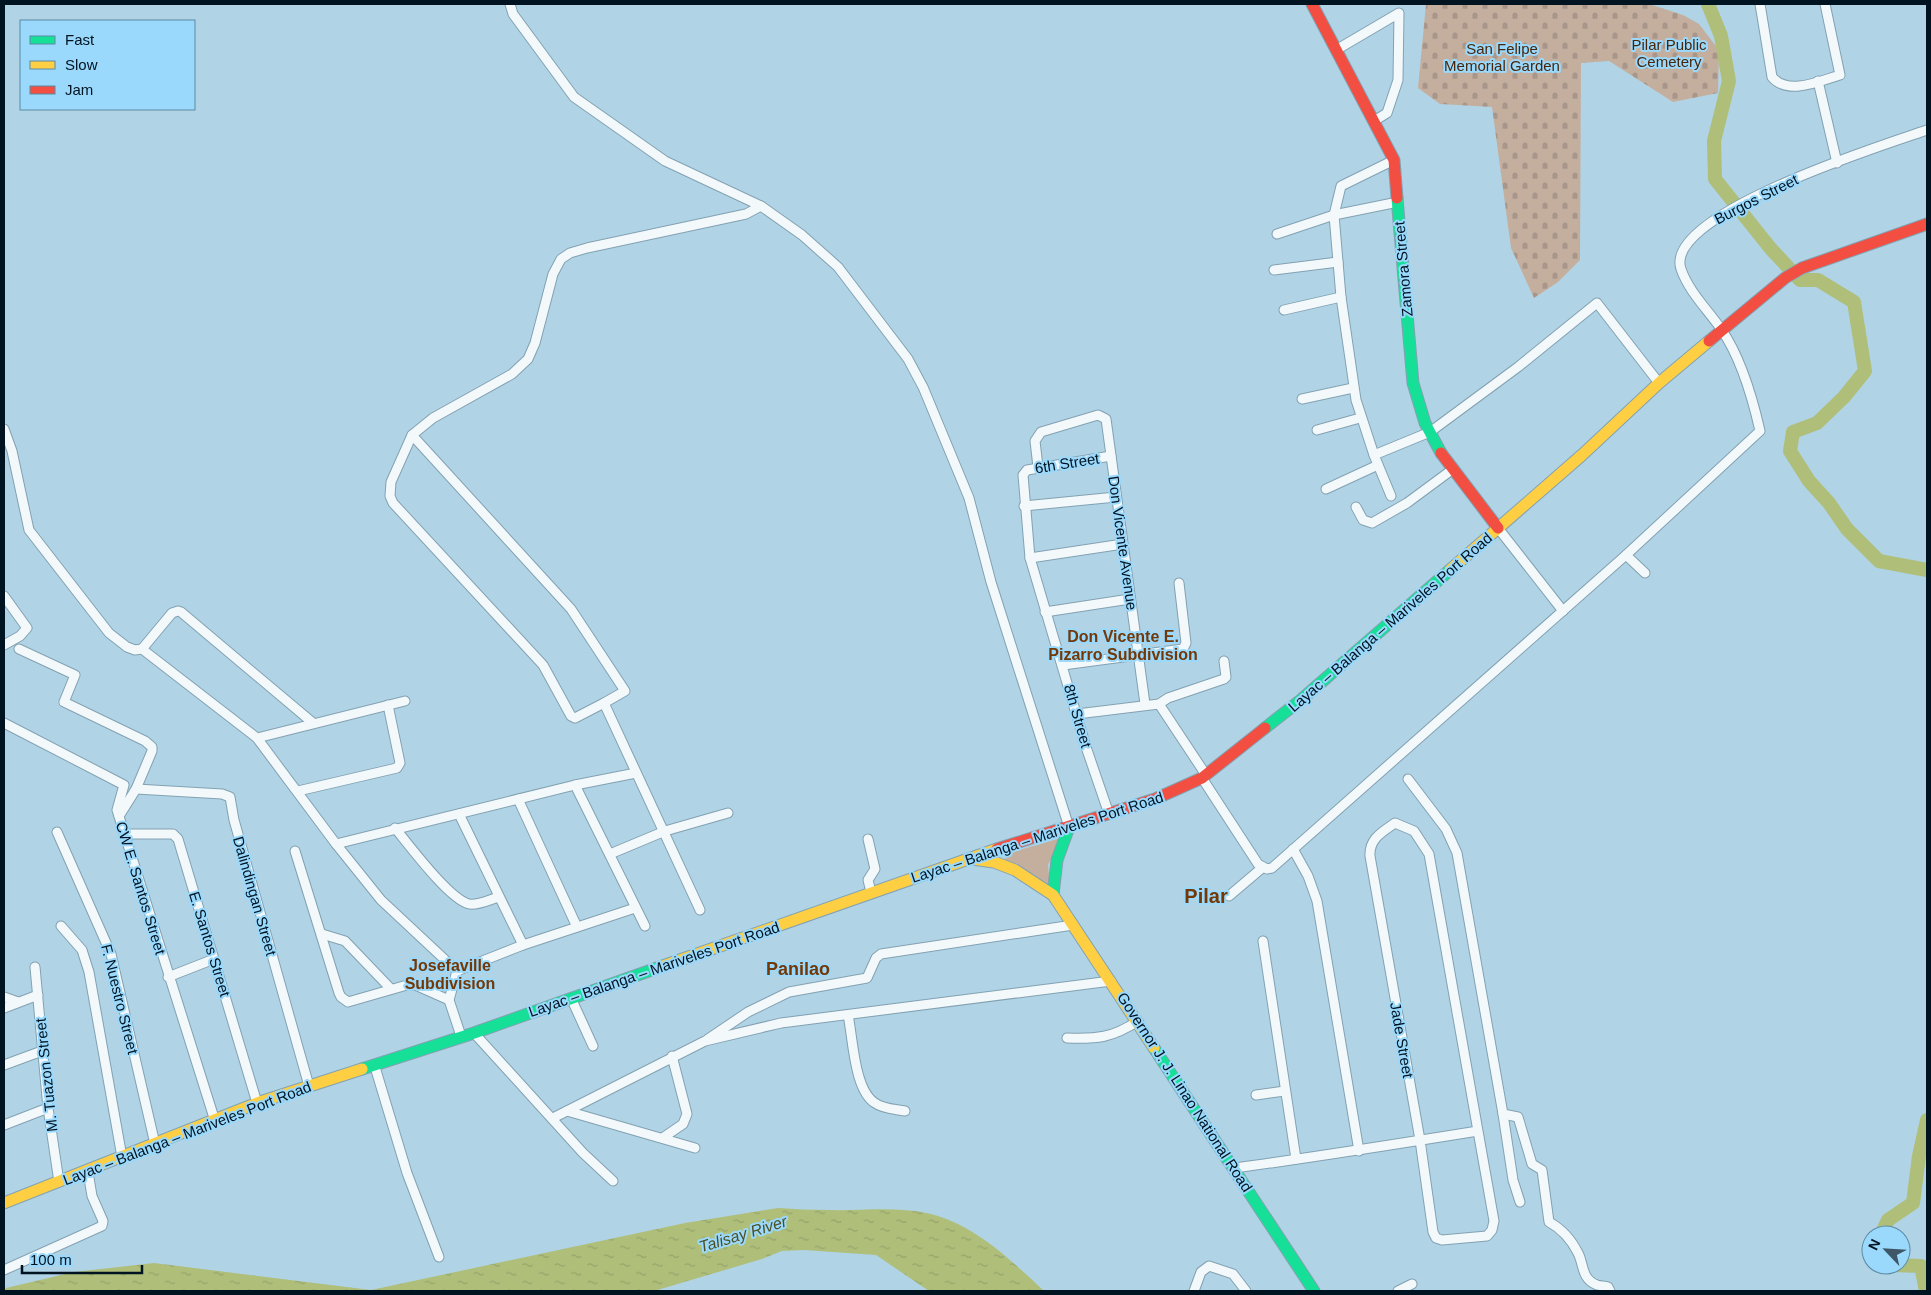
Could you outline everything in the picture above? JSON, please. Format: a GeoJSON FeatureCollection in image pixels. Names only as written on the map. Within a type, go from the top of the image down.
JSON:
{"type":"FeatureCollection","features":[{"type":"Feature","properties":{"kind":"main road","name":"Zamora Street"},"geometry":{"type":"LineString","coordinates":[[1312,4],[1394,160],[1412,383],[1419,411],[1453,469],[1498,528]]}},
{"type":"Feature","properties":{"kind":"main road","name":"Layac – Balanga – Mariveles Port Road"},"geometry":{"type":"LineString","coordinates":[[4,1203],[88,1172],[257,1104],[474,1033],[967,859],[1158,798],[1204,776],[1302,698],[1498,528],[1659,383],[1785,278],[1802,268],[1927,224]]}},
{"type":"Feature","properties":{"kind":"main road"},"geometry":{"type":"LineString","coordinates":[[1053,895],[1056,857],[1069,827]]}},
{"type":"Feature","properties":{"kind":"main road","name":"Governor J. J. Linao National Road"},"geometry":{"type":"LineString","coordinates":[[967,859],[980,859],[1002,865],[1028,877],[1053,895],[1235,1168],[1314,1291]]}},
{"type":"Feature","properties":{"kind":"street"},"geometry":{"type":"LineString","coordinates":[[510,4],[513,14],[574,97],[665,161],[761,206],[802,235],[838,267],[908,359],[924,387],[969,498],[991,582],[1069,827]]}},
{"type":"Feature","properties":{"kind":"street"},"geometry":{"type":"LineString","coordinates":[[1760,4],[1772,77],[1777,83],[1789,87],[1840,75],[1824,4]]}},
{"type":"Feature","properties":{"kind":"street"},"geometry":{"type":"LineString","coordinates":[[1336,50],[1399,13],[1398,80],[1387,113],[1374,120]]}},
{"type":"Feature","properties":{"kind":"street"},"geometry":{"type":"LineString","coordinates":[[1818,81],[1836,163]]}},
{"type":"Feature","properties":{"kind":"street","name":"Burgos Street"},"geometry":{"type":"LineString","coordinates":[[1626,555],[1760,432],[1752,395],[1722,331],[1696,297],[1680,268],[1681,252],[1689,239],[1724,213],[1741,204],[1836,163],[1927,130]]}},
{"type":"Feature","properties":{"kind":"street"},"geometry":{"type":"LineString","coordinates":[[1391,496],[1360,418],[1353,388],[1341,297],[1334,215],[1341,186],[1394,160]]}},
{"type":"Feature","properties":{"kind":"street"},"geometry":{"type":"LineString","coordinates":[[1277,234],[1334,215],[1398,202]]}},
{"type":"Feature","properties":{"kind":"street"},"geometry":{"type":"LineString","coordinates":[[412,435],[571,609],[625,691],[581,716],[576,718],[571,716],[543,665],[394,503],[390,496],[392,482],[412,435],[433,418],[512,374],[528,358],[535,343],[553,274],[561,259],[570,252],[746,214],[761,206]]}},
{"type":"Feature","properties":{"kind":"street"},"geometry":{"type":"LineString","coordinates":[[1274,270],[1338,262]]}},
{"type":"Feature","properties":{"kind":"street"},"geometry":{"type":"LineString","coordinates":[[1284,310],[1341,297]]}},
{"type":"Feature","properties":{"kind":"street"},"geometry":{"type":"LineString","coordinates":[[1374,455],[1430,432],[1518,367],[1597,303],[1659,383]]}},
{"type":"Feature","properties":{"kind":"street"},"geometry":{"type":"LineString","coordinates":[[1302,399],[1353,388]]}},
{"type":"Feature","properties":{"kind":"street","name":"Don Vicente Avenue"},"geometry":{"type":"LineString","coordinates":[[1038,467],[1035,441],[1041,432],[1098,416],[1106,419],[1145,704]]}},
{"type":"Feature","properties":{"kind":"street"},"geometry":{"type":"LineString","coordinates":[[1317,430],[1360,418]]}},
{"type":"Feature","properties":{"kind":"street"},"geometry":{"type":"LineString","coordinates":[[4,428],[12,451],[29,530],[109,633],[127,647],[136,650],[142,649],[172,613],[181,612],[313,723]]}},
{"type":"Feature","properties":{"kind":"street","name":"6th Street"},"geometry":{"type":"LineString","coordinates":[[1024,472],[1038,467],[1111,456]]}},
{"type":"Feature","properties":{"kind":"street"},"geometry":{"type":"LineString","coordinates":[[1326,489],[1378,464]]}},
{"type":"Feature","properties":{"kind":"street"},"geometry":{"type":"LineString","coordinates":[[1356,507],[1364,520],[1372,523],[1407,503],[1453,469]]}},
{"type":"Feature","properties":{"kind":"street","name":"8th Street"},"geometry":{"type":"LineString","coordinates":[[1024,472],[1024,506],[1030,558],[1045,612],[1109,814]]}},
{"type":"Feature","properties":{"kind":"street"},"geometry":{"type":"LineString","coordinates":[[1024,506],[1116,497]]}},
{"type":"Feature","properties":{"kind":"street"},"geometry":{"type":"LineString","coordinates":[[1498,528],[1563,611]]}},
{"type":"Feature","properties":{"kind":"street"},"geometry":{"type":"LineString","coordinates":[[1030,558],[1123,544]]}},
{"type":"Feature","properties":{"kind":"street"},"geometry":{"type":"LineString","coordinates":[[1229,896],[1262,868],[1272,868],[1626,555],[1645,573]]}},
{"type":"Feature","properties":{"kind":"street"},"geometry":{"type":"LineString","coordinates":[[1063,665],[1183,649],[1186,643],[1179,584]]}},
{"type":"Feature","properties":{"kind":"street"},"geometry":{"type":"LineString","coordinates":[[4,596],[27,628],[20,636],[4,645]]}},
{"type":"Feature","properties":{"kind":"street"},"geometry":{"type":"LineString","coordinates":[[1045,612],[1130,599]]}},
{"type":"Feature","properties":{"kind":"street"},"geometry":{"type":"LineString","coordinates":[[19,649],[75,675],[64,702],[145,741],[152,747],[136,789],[119,816]]}},
{"type":"Feature","properties":{"kind":"street"},"geometry":{"type":"LineString","coordinates":[[142,649],[257,738],[336,844],[382,900],[457,971]]}},
{"type":"Feature","properties":{"kind":"street"},"geometry":{"type":"LineString","coordinates":[[1077,714],[1145,704],[1159,704],[1168,698],[1224,679],[1226,676],[1224,661]]}},
{"type":"Feature","properties":{"kind":"street"},"geometry":{"type":"LineString","coordinates":[[257,738],[405,701]]}},
{"type":"Feature","properties":{"kind":"street"},"geometry":{"type":"LineString","coordinates":[[604,703],[700,910]]}},
{"type":"Feature","properties":{"kind":"street"},"geometry":{"type":"LineString","coordinates":[[1159,704],[1262,868]]}},
{"type":"Feature","properties":{"kind":"street"},"geometry":{"type":"LineString","coordinates":[[298,791],[400,766],[388,705]]}},
{"type":"Feature","properties":{"kind":"street","name":"CW E. Santos Street"},"geometry":{"type":"LineString","coordinates":[[4,723],[122,783],[124,789],[117,806],[119,816],[214,1121]]}},
{"type":"Feature","properties":{"kind":"street"},"geometry":{"type":"LineString","coordinates":[[336,844],[394,828],[575,785],[636,773]]}},
{"type":"Feature","properties":{"kind":"street"},"geometry":{"type":"LineString","coordinates":[[1408,779],[1446,829],[1457,853],[1513,1180],[1520,1202]]}},
{"type":"Feature","properties":{"kind":"street"},"geometry":{"type":"LineString","coordinates":[[575,785],[645,926]]}},
{"type":"Feature","properties":{"kind":"street","name":"Dalindingan Street"},"geometry":{"type":"LineString","coordinates":[[136,789],[222,794],[230,797],[234,820],[308,1086]]}},
{"type":"Feature","properties":{"kind":"street"},"geometry":{"type":"LineString","coordinates":[[518,799],[577,927]]}},
{"type":"Feature","properties":{"kind":"street"},"geometry":{"type":"LineString","coordinates":[[610,854],[665,831],[728,813]]}},
{"type":"Feature","properties":{"kind":"street"},"geometry":{"type":"LineString","coordinates":[[459,814],[523,945]]}},
{"type":"Feature","properties":{"kind":"street","name":"Jade Street"},"geometry":{"type":"LineString","coordinates":[[1395,823],[1414,831],[1429,854],[1478,1131],[1494,1221],[1492,1230],[1487,1236],[1442,1240],[1436,1238],[1370,848],[1381,832],[1395,823]]}},
{"type":"Feature","properties":{"kind":"street"},"geometry":{"type":"LineString","coordinates":[[394,828],[436,877],[462,900],[473,904],[499,896]]}},
{"type":"Feature","properties":{"kind":"street","name":"F. Nuestro Street"},"geometry":{"type":"LineString","coordinates":[[57,832],[111,954],[155,1144]]}},
{"type":"Feature","properties":{"kind":"street","name":"E. Santos Street"},"geometry":{"type":"LineString","coordinates":[[124,834],[174,834],[178,838],[257,1104]]}},
{"type":"Feature","properties":{"kind":"street"},"geometry":{"type":"LineString","coordinates":[[868,839],[875,869],[868,880],[872,892]]}},
{"type":"Feature","properties":{"kind":"street"},"geometry":{"type":"LineString","coordinates":[[1293,849],[1308,876],[1317,900],[1359,1150]]}},
{"type":"Feature","properties":{"kind":"street"},"geometry":{"type":"LineString","coordinates":[[295,851],[339,993],[344,1000],[348,1002],[391,989],[415,985],[449,1000]]}},
{"type":"Feature","properties":{"kind":"street"},"geometry":{"type":"LineString","coordinates":[[457,971],[523,945],[635,908]]}},
{"type":"Feature","properties":{"kind":"street"},"geometry":{"type":"LineString","coordinates":[[553,1118],[672,1056],[705,1041],[748,1012],[789,992],[867,978],[876,958],[880,954],[1073,925]]}},
{"type":"Feature","properties":{"kind":"street"},"geometry":{"type":"LineString","coordinates":[[61,926],[82,950],[89,972],[122,1157]]}},
{"type":"Feature","properties":{"kind":"street"},"geometry":{"type":"LineString","coordinates":[[322,934],[342,938],[391,989]]}},
{"type":"Feature","properties":{"kind":"street"},"geometry":{"type":"LineString","coordinates":[[1262,941],[1296,1160]]}},
{"type":"Feature","properties":{"kind":"street"},"geometry":{"type":"LineString","coordinates":[[168,977],[214,959]]}},
{"type":"Feature","properties":{"kind":"street","name":"M. Tuazon Street"},"geometry":{"type":"LineString","coordinates":[[35,967],[48,1108],[59,1182]]}},
{"type":"Feature","properties":{"kind":"street"},"geometry":{"type":"LineString","coordinates":[[457,971],[449,1000],[461,1036]]}},
{"type":"Feature","properties":{"kind":"street"},"geometry":{"type":"LineString","coordinates":[[705,1041],[780,1023],[1111,981]]}},
{"type":"Feature","properties":{"kind":"street"},"geometry":{"type":"LineString","coordinates":[[4,1008],[38,995]]}},
{"type":"Feature","properties":{"kind":"street"},"geometry":{"type":"LineString","coordinates":[[4,997],[18,1002]]}},
{"type":"Feature","properties":{"kind":"street"},"geometry":{"type":"LineString","coordinates":[[571,998],[593,1046]]}},
{"type":"Feature","properties":{"kind":"street"},"geometry":{"type":"LineString","coordinates":[[848,1015],[859,1078],[865,1093],[877,1105],[905,1111]]}},
{"type":"Feature","properties":{"kind":"street"},"geometry":{"type":"LineString","coordinates":[[1066,1038],[1102,1038],[1124,1030],[1138,1021]]}},
{"type":"Feature","properties":{"kind":"street"},"geometry":{"type":"LineString","coordinates":[[474,1033],[584,1153],[613,1181]]}},
{"type":"Feature","properties":{"kind":"street"},"geometry":{"type":"LineString","coordinates":[[4,1066],[42,1051]]}},
{"type":"Feature","properties":{"kind":"street"},"geometry":{"type":"LineString","coordinates":[[664,1137],[686,1121],[687,1114],[672,1056]]}},
{"type":"Feature","properties":{"kind":"street"},"geometry":{"type":"LineString","coordinates":[[374,1067],[407,1173],[439,1257]]}},
{"type":"Feature","properties":{"kind":"street"},"geometry":{"type":"LineString","coordinates":[[1256,1095],[1285,1091]]}},
{"type":"Feature","properties":{"kind":"street"},"geometry":{"type":"LineString","coordinates":[[4,1125],[48,1108]]}},
{"type":"Feature","properties":{"kind":"street"},"geometry":{"type":"LineString","coordinates":[[568,1111],[664,1137],[695,1148]]}},
{"type":"Feature","properties":{"kind":"street"},"geometry":{"type":"LineString","coordinates":[[1503,1114],[1518,1117],[1532,1164],[1542,1170],[1549,1222],[1561,1228],[1574,1246],[1580,1258],[1582,1271],[1596,1285],[1608,1287],[1610,1291]]}},
{"type":"Feature","properties":{"kind":"street"},"geometry":{"type":"LineString","coordinates":[[1235,1168],[1478,1131]]}},
{"type":"Feature","properties":{"kind":"street"},"geometry":{"type":"LineString","coordinates":[[4,1270],[102,1226],[103,1221],[92,1196],[88,1172]]}},
{"type":"Feature","properties":{"kind":"street"},"geometry":{"type":"LineString","coordinates":[[1194,1291],[1201,1272],[1209,1266],[1233,1274],[1246,1291]]}},
{"type":"Feature","properties":{"kind":"street"},"geometry":{"type":"LineString","coordinates":[[1398,1291],[1412,1284]]}},
{"type":"Feature","properties":{"kind":"green space","name":"San Felipe Memorial Garden"},"geometry":{"type":"Polygon","coordinates":[[[1426,4],[1649,4],[1683,15],[1699,24],[1719,50],[1718,93],[1673,102],[1609,61],[1581,63],[1580,260],[1558,282],[1534,298],[1511,248],[1492,107],[1440,104],[1418,88],[1426,4]]]}},
{"type":"Feature","properties":{"kind":"green space"},"geometry":{"type":"Polygon","coordinates":[[[1061,838],[1048,865],[1050,888],[1005,861],[1006,854],[1061,838]]]}},
{"type":"Feature","properties":{"kind":"water","name":"Talisay River"},"geometry":{"type":"Polygon","coordinates":[[[778,1208],[822,1210],[893,1209],[931,1214],[963,1226],[978,1235],[1006,1256],[1044,1291],[929,1291],[876,1255],[804,1250],[782,1251],[762,1259],[654,1291],[4,1291],[6,1288],[74,1272],[154,1263],[371,1290],[685,1223],[778,1208]]]}},
{"type":"Feature","properties":{"kind":"waterway"},"geometry":{"type":"LineString","coordinates":[[1708,4],[1721,36],[1729,81],[1714,141],[1715,179],[1771,249],[1800,280],[1818,280],[1854,302],[1865,371],[1844,397],[1817,423],[1793,432],[1790,451],[1809,481],[1829,503],[1847,529],[1879,561],[1927,570]]}},
{"type":"Feature","properties":{"kind":"waterway"},"geometry":{"type":"LineString","coordinates":[[1886,1225],[1888,1220],[1913,1203],[1919,1156],[1927,1120]]}},
{"type":"Feature","properties":{"kind":"waterway"},"geometry":{"type":"LineString","coordinates":[[1911,1266],[1921,1266],[1926,1291]]}},
{"type":"Feature","properties":{"kind":"traffic: fast"},"geometry":{"type":"LineString","coordinates":[[1397,198],[1413,383],[1425,423],[1441,453]]}},
{"type":"Feature","properties":{"kind":"traffic: fast"},"geometry":{"type":"LineString","coordinates":[[1265,728],[1302,699],[1450,570]]}},
{"type":"Feature","properties":{"kind":"traffic: fast"},"geometry":{"type":"LineString","coordinates":[[1053,895],[1057,860],[1069,827]]}},
{"type":"Feature","properties":{"kind":"traffic: fast"},"geometry":{"type":"LineString","coordinates":[[362,1069],[474,1033],[660,967]]}},
{"type":"Feature","properties":{"kind":"traffic: fast"},"geometry":{"type":"LineString","coordinates":[[1154,1048],[1314,1291]]}},
{"type":"Feature","properties":{"kind":"traffic: slow"},"geometry":{"type":"LineString","coordinates":[[1450,570],[1582,455],[1659,383],[1709,341]]}},
{"type":"Feature","properties":{"kind":"traffic: slow"},"geometry":{"type":"LineString","coordinates":[[660,967],[997,849]]}},
{"type":"Feature","properties":{"kind":"traffic: slow"},"geometry":{"type":"LineString","coordinates":[[972,859],[994,862],[1015,870],[1053,895],[1154,1048]]}},
{"type":"Feature","properties":{"kind":"traffic: slow"},"geometry":{"type":"LineString","coordinates":[[4,1203],[257,1103],[362,1069]]}},
{"type":"Feature","properties":{"kind":"traffic: jam"},"geometry":{"type":"LineString","coordinates":[[1312,4],[1394,160],[1397,198]]}},
{"type":"Feature","properties":{"kind":"traffic: jam"},"geometry":{"type":"LineString","coordinates":[[1709,341],[1785,278],[1802,268],[1927,224]]}},
{"type":"Feature","properties":{"kind":"traffic: jam"},"geometry":{"type":"LineString","coordinates":[[1441,453],[1498,528]]}},
{"type":"Feature","properties":{"kind":"traffic: jam"},"geometry":{"type":"LineString","coordinates":[[997,849],[1155,799],[1202,778],[1265,728]]}},
{"type":"Feature","properties":{"kind":"district","name":"Don Vicente E. Pizarro Subdivision"},"geometry":{"type":"Point","coordinates":[1123,645]}},
{"type":"Feature","properties":{"kind":"district","name":"Pilar"},"geometry":{"type":"Point","coordinates":[1206,896]}},
{"type":"Feature","properties":{"kind":"district","name":"Panilao"},"geometry":{"type":"Point","coordinates":[798,969]}},
{"type":"Feature","properties":{"kind":"district","name":"Josefaville Subdivision"},"geometry":{"type":"Point","coordinates":[450,974]}},
{"type":"Feature","properties":{"kind":"park label","name":"Pilar Public Cemetery"},"geometry":{"type":"Point","coordinates":[1669,52]}}]}
